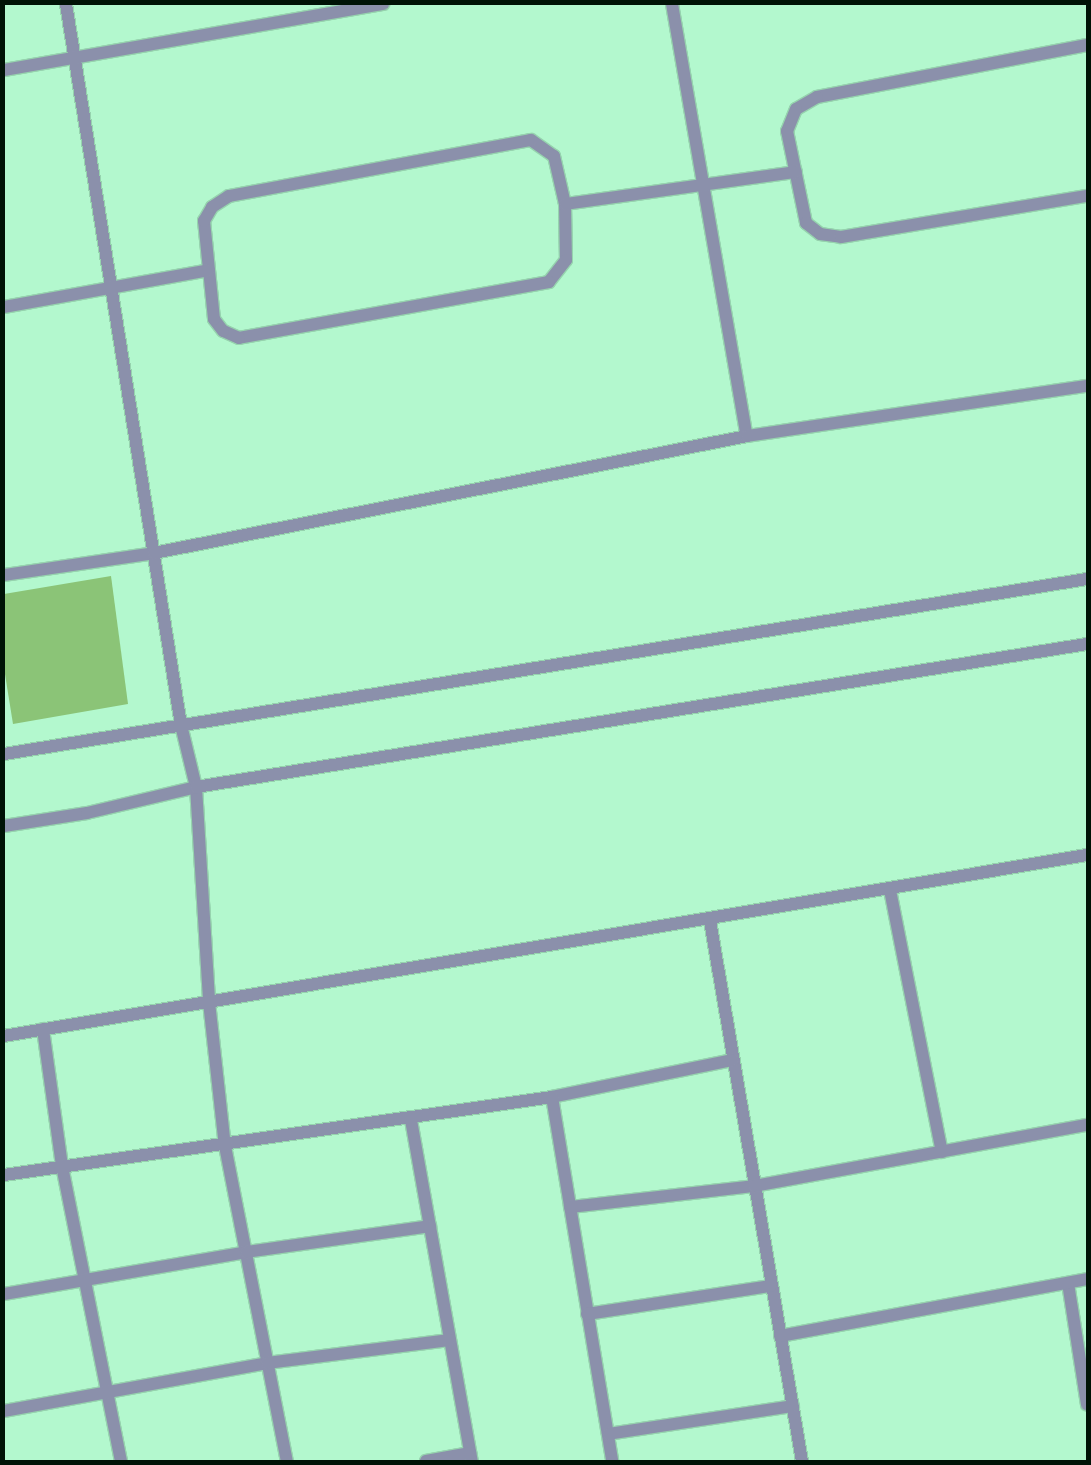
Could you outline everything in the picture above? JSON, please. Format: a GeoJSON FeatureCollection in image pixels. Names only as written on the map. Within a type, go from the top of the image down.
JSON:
{"type":"FeatureCollection","features":[{"type":"Feature","properties":{"kind":"street"},"geometry":{"type":"LineString","coordinates":[[66,4],[181,725],[196,787],[209,1002],[225,1146],[286,1461]]}},
{"type":"Feature","properties":{"kind":"street"},"geometry":{"type":"LineString","coordinates":[[4,70],[384,4]]}},
{"type":"Feature","properties":{"kind":"street"},"geometry":{"type":"LineString","coordinates":[[672,4],[746,436]]}},
{"type":"Feature","properties":{"kind":"street"},"geometry":{"type":"LineString","coordinates":[[1087,45],[817,96],[796,109],[787,131],[806,222],[820,234],[841,237],[1087,196]]}},
{"type":"Feature","properties":{"kind":"street"},"geometry":{"type":"LineString","coordinates":[[531,140],[554,156],[565,204],[566,260],[549,282],[239,338],[223,331],[214,319],[204,221],[212,207],[229,196],[531,140]]}},
{"type":"Feature","properties":{"kind":"street"},"geometry":{"type":"LineString","coordinates":[[565,204],[796,172]]}},
{"type":"Feature","properties":{"kind":"street"},"geometry":{"type":"LineString","coordinates":[[4,307],[209,270]]}},
{"type":"Feature","properties":{"kind":"street"},"geometry":{"type":"LineString","coordinates":[[4,576],[154,553],[746,436],[1087,386]]}},
{"type":"Feature","properties":{"kind":"street"},"geometry":{"type":"LineString","coordinates":[[4,754],[1087,579]]}},
{"type":"Feature","properties":{"kind":"street"},"geometry":{"type":"LineString","coordinates":[[4,826],[86,813],[196,787],[1087,644]]}},
{"type":"Feature","properties":{"kind":"street"},"geometry":{"type":"LineString","coordinates":[[4,1036],[710,921],[1087,855]]}},
{"type":"Feature","properties":{"kind":"street"},"geometry":{"type":"LineString","coordinates":[[890,890],[942,1152]]}},
{"type":"Feature","properties":{"kind":"street"},"geometry":{"type":"LineString","coordinates":[[710,921],[802,1461]]}},
{"type":"Feature","properties":{"kind":"street"},"geometry":{"type":"LineString","coordinates":[[43,1029],[62,1166],[122,1461]]}},
{"type":"Feature","properties":{"kind":"street"},"geometry":{"type":"LineString","coordinates":[[4,1175],[411,1120],[552,1097],[733,1060]]}},
{"type":"Feature","properties":{"kind":"street"},"geometry":{"type":"LineString","coordinates":[[552,1097],[612,1461]]}},
{"type":"Feature","properties":{"kind":"street"},"geometry":{"type":"LineString","coordinates":[[411,1120],[471,1457],[426,1461]]}},
{"type":"Feature","properties":{"kind":"street"},"geometry":{"type":"LineString","coordinates":[[570,1207],[754,1186],[1087,1125]]}},
{"type":"Feature","properties":{"kind":"street"},"geometry":{"type":"LineString","coordinates":[[4,1294],[246,1252],[430,1226]]}},
{"type":"Feature","properties":{"kind":"street"},"geometry":{"type":"LineString","coordinates":[[780,1336],[1087,1279]]}},
{"type":"Feature","properties":{"kind":"street"},"geometry":{"type":"LineString","coordinates":[[1068,1283],[1087,1405]]}},
{"type":"Feature","properties":{"kind":"street"},"geometry":{"type":"LineString","coordinates":[[587,1314],[771,1286]]}},
{"type":"Feature","properties":{"kind":"street"},"geometry":{"type":"LineString","coordinates":[[4,1411],[267,1363],[450,1340]]}},
{"type":"Feature","properties":{"kind":"street"},"geometry":{"type":"LineString","coordinates":[[608,1434],[792,1406]]}},
{"type":"Feature","properties":{"kind":"building"},"geometry":{"type":"Polygon","coordinates":[[[111,576],[128,704],[13,724],[4,668],[4,594],[111,576]]]}}]}
